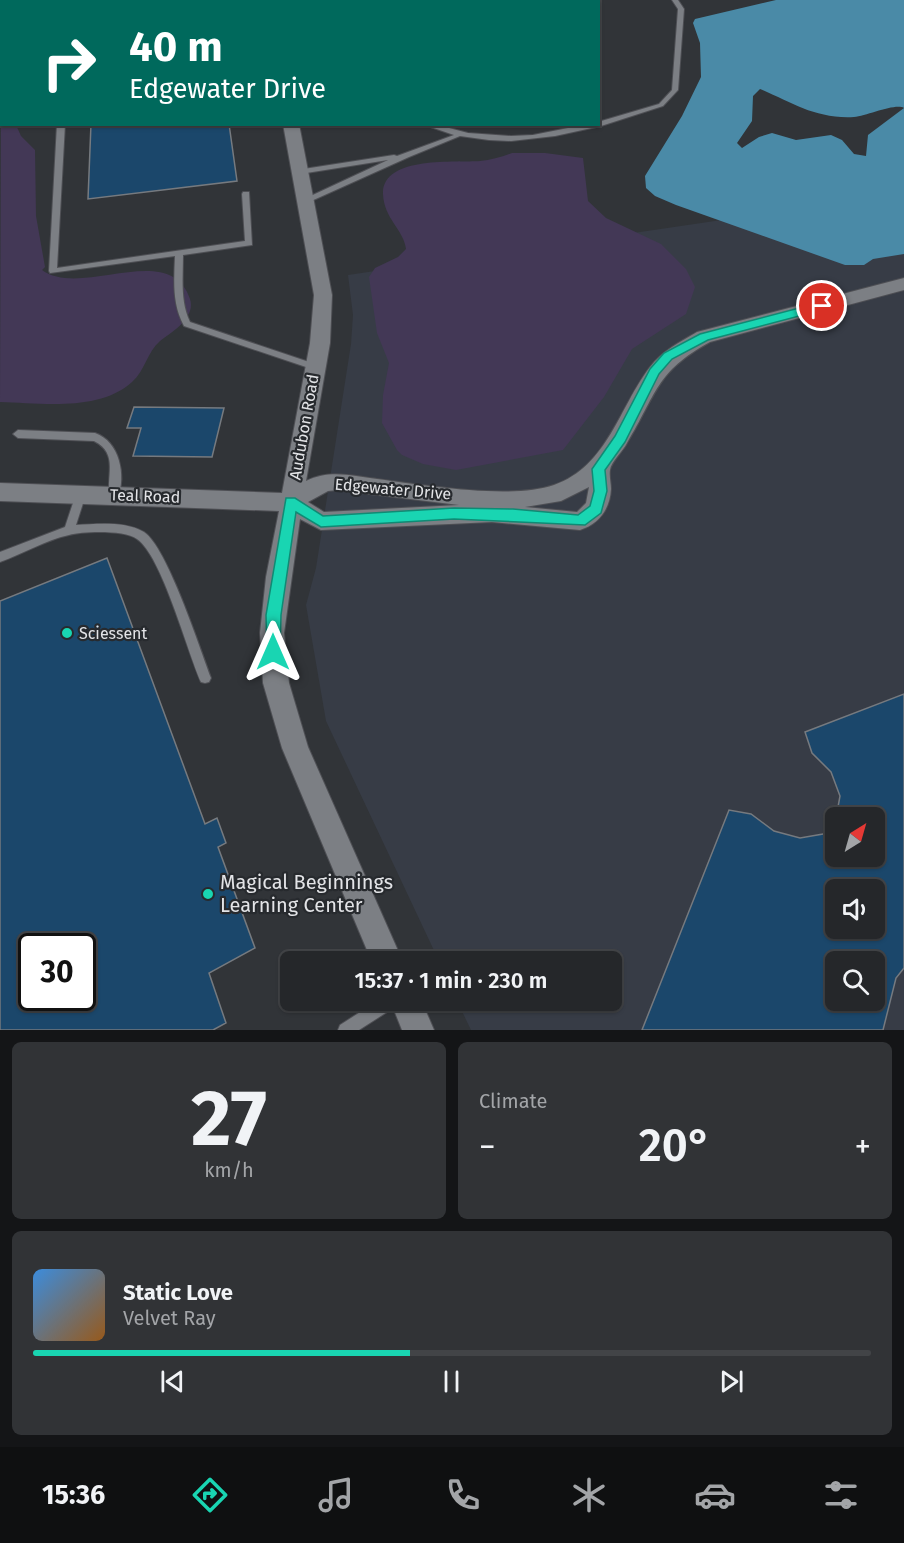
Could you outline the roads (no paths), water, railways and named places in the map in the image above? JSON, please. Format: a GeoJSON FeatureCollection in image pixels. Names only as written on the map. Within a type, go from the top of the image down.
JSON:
{"type":"FeatureCollection","features":[{"type":"Feature","properties":{"kind":"street","name":"Audubon Road"},"geometry":{"type":"LineString","coordinates":[[291,126],[323,295],[322,327],[290,502],[273,615],[276,683],[295,747],[383,951]]}},
{"type":"Feature","properties":{"kind":"street","name":"Edgewater Drive"},"geometry":{"type":"LineString","coordinates":[[599,469],[599,502],[590,516],[574,521],[531,508],[326,482],[290,502],[321,521],[531,508],[550,495],[571,488],[599,469],[620,439],[654,372],[677,349],[704,336],[904,284]]}},
{"type":"Feature","properties":{"kind":"street","name":"Teal Road"},"geometry":{"type":"LineString","coordinates":[[0,492],[290,502]]}},
{"type":"Feature","properties":{"kind":"street"},"geometry":{"type":"LineString","coordinates":[[410,1011],[418,1030]]}},
{"type":"Feature","properties":{"kind":"lane"},"geometry":{"type":"LineString","coordinates":[[600,123],[661,105],[675,90],[681,9],[675,0]]}},
{"type":"Feature","properties":{"kind":"lane"},"geometry":{"type":"LineString","coordinates":[[61,126],[53,271],[249,243],[246,194]]}},
{"type":"Feature","properties":{"kind":"lane"},"geometry":{"type":"LineString","coordinates":[[430,126],[457,136],[489,139],[550,135],[589,126]]}},
{"type":"Feature","properties":{"kind":"lane"},"geometry":{"type":"LineString","coordinates":[[306,200],[406,155],[457,136]]}},
{"type":"Feature","properties":{"kind":"lane"},"geometry":{"type":"LineString","coordinates":[[300,172],[406,155]]}},
{"type":"Feature","properties":{"kind":"lane"},"geometry":{"type":"LineString","coordinates":[[179,253],[178,299],[180,312],[187,324],[315,367]]}},
{"type":"Feature","properties":{"kind":"lane"},"geometry":{"type":"LineString","coordinates":[[18,434],[94,437],[104,441],[110,447],[117,479],[114,495]]}},
{"type":"Feature","properties":{"kind":"lane"},"geometry":{"type":"LineString","coordinates":[[69,530],[81,494]]}},
{"type":"Feature","properties":{"kind":"lane"},"geometry":{"type":"LineString","coordinates":[[0,557],[69,530],[98,528],[128,532],[150,544],[205,678]]}},
{"type":"Feature","properties":{"kind":"lane"},"geometry":{"type":"LineString","coordinates":[[345,1030],[375,1011]]}},
{"type":"Feature","properties":{"kind":"water"},"geometry":{"type":"Polygon","coordinates":[[[776,0],[904,0],[904,108],[904,254],[873,259],[864,265],[845,265],[676,205],[655,196],[646,188],[645,176],[682,116],[701,77],[700,43],[693,23],[695,19],[776,0]],[[760,89],[753,96],[752,121],[737,143],[742,148],[759,137],[772,133],[796,140],[831,135],[842,140],[854,154],[866,156],[868,135],[904,108],[894,107],[860,116],[840,117],[816,113],[760,89]]]}},
{"type":"Feature","properties":{"kind":"place","name":"Sciessent"},"geometry":{"type":"Point","coordinates":[67,633]}},
{"type":"Feature","properties":{"kind":"place","name":"Magical Beginnings Learning Center"},"geometry":{"type":"Point","coordinates":[208,894]}}]}
